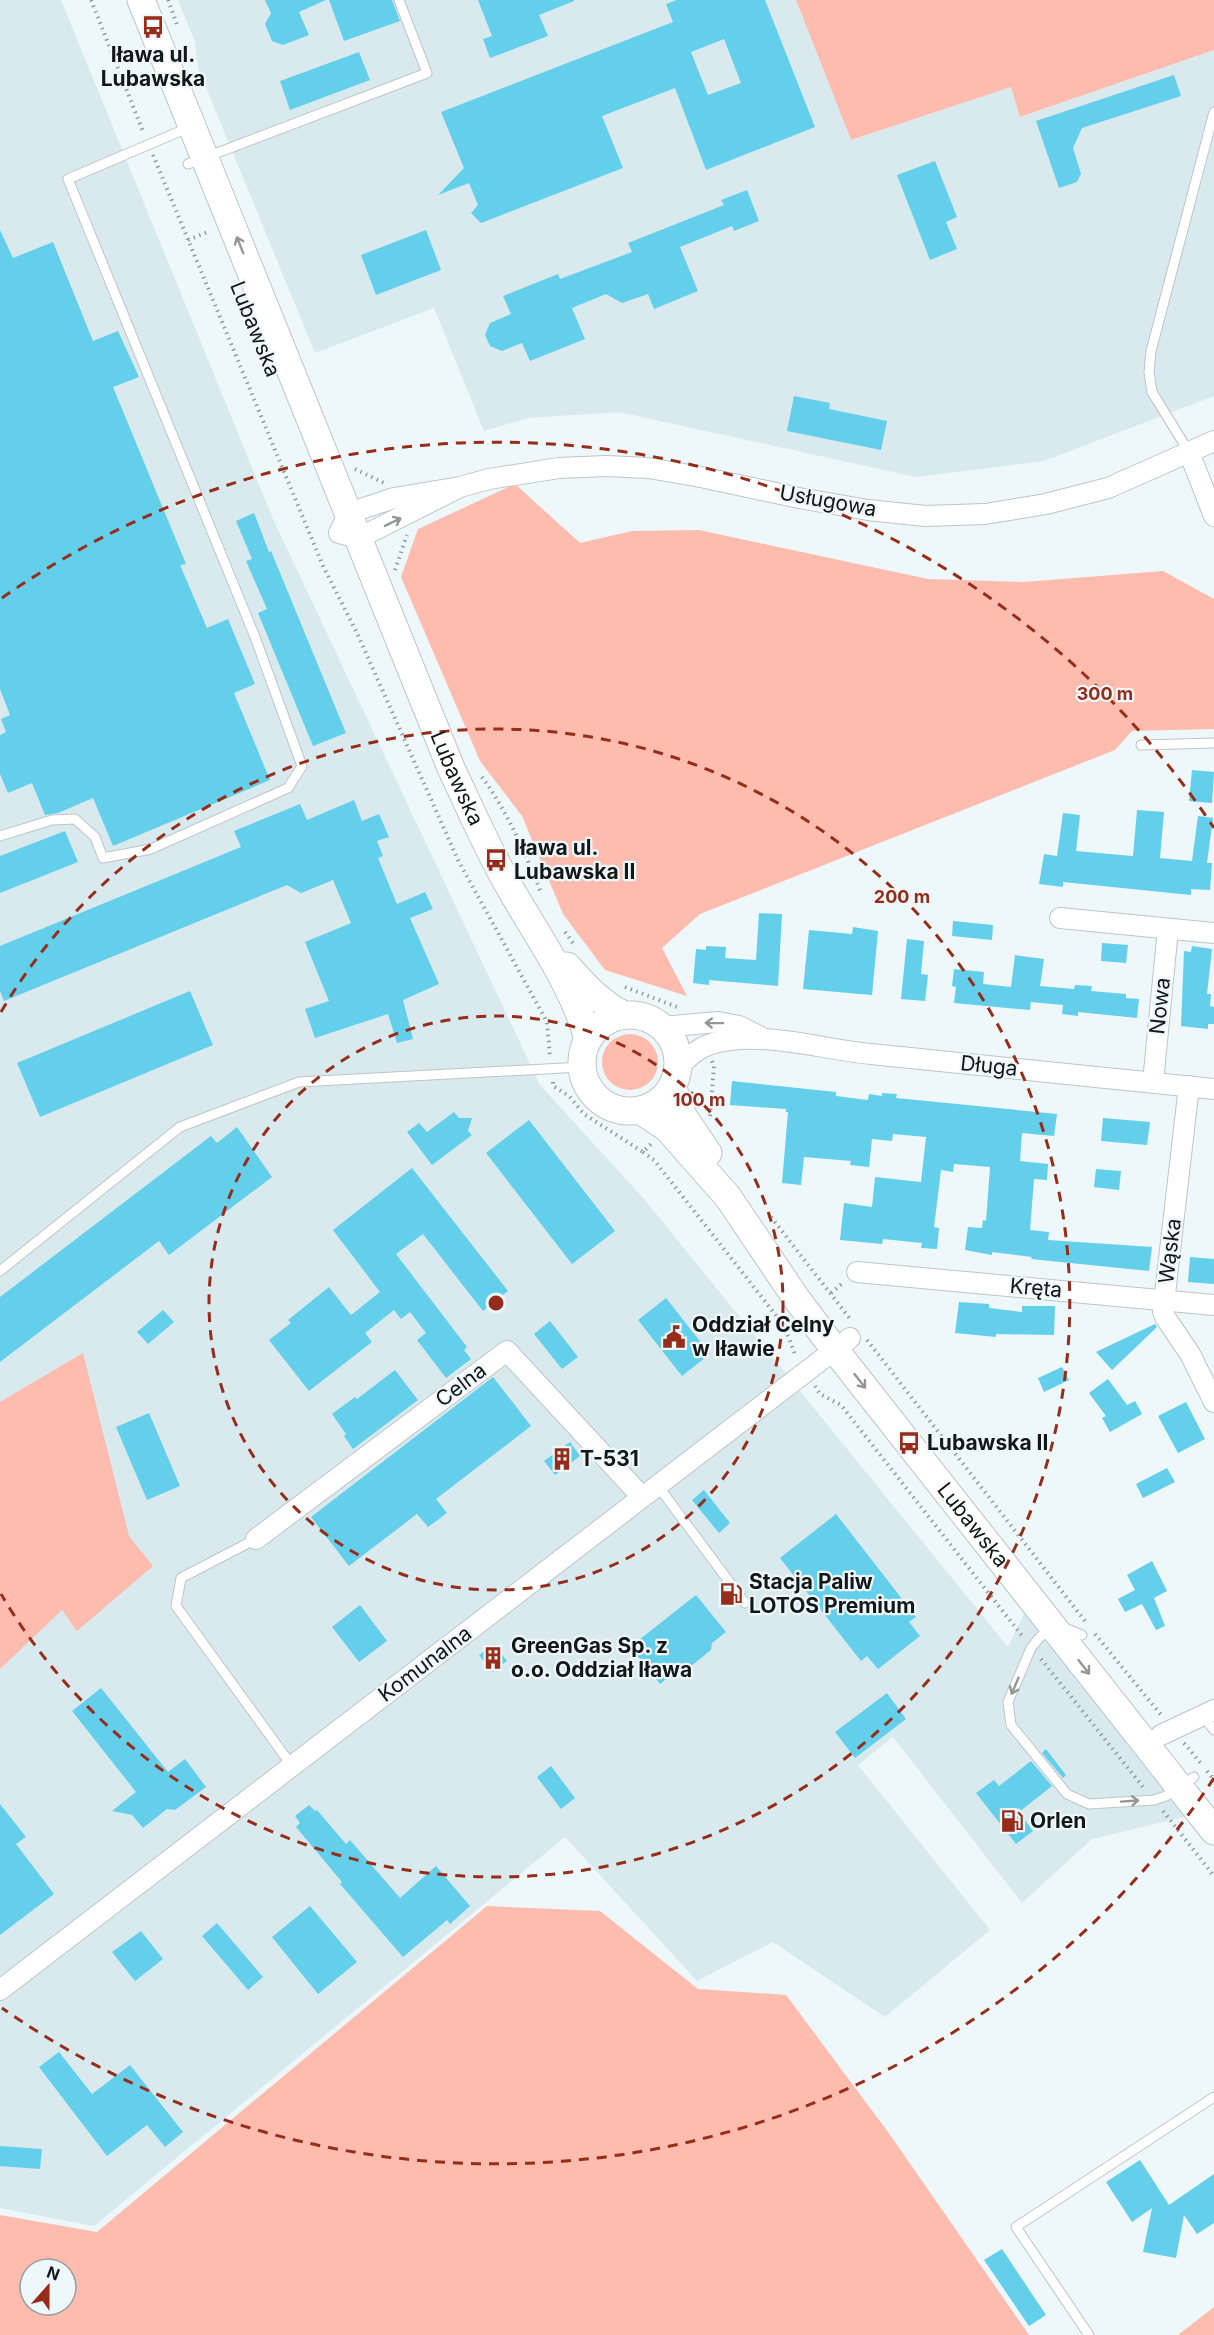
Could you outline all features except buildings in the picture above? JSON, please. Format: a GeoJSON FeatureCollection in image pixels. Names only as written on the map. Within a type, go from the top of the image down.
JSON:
{"type":"FeatureCollection","features":[{"type":"Feature","properties":{"kind":"main road","name":"Lubawska"},"geometry":{"type":"LineString","coordinates":[[122,0],[184,130]]}},
{"type":"Feature","properties":{"kind":"main road","name":"Lubawska"},"geometry":{"type":"LineString","coordinates":[[141,0],[196,161],[451,768],[510,887],[537,931],[576,1004],[588,1039]]}},
{"type":"Feature","properties":{"kind":"main road","name":"Lubawska"},"geometry":{"type":"LineString","coordinates":[[537,931],[591,993],[605,1005],[624,1015]]}},
{"type":"Feature","properties":{"kind":"main road"},"geometry":{"type":"LineString","coordinates":[[624,1015],[651,1020],[662,1027],[675,1046],[675,1077],[658,1101],[640,1110],[626,1111],[601,1102],[591,1092],[582,1067],[584,1048],[588,1039],[603,1023],[624,1015]]}},
{"type":"Feature","properties":{"kind":"main road","name":"Lubawska"},"geometry":{"type":"LineString","coordinates":[[675,1077],[675,1122],[796,1298],[849,1335],[1082,1635],[1166,1731],[1196,1781],[1214,1831]]}},
{"type":"Feature","properties":{"kind":"main road","name":"Lubawska"},"geometry":{"type":"LineString","coordinates":[[640,1110],[675,1122]]}},
{"type":"Feature","properties":{"kind":"main road","name":"Lubawska"},"geometry":{"type":"LineString","coordinates":[[849,1335],[1053,1628],[1132,1727],[1196,1781],[1214,1802]]}},
{"type":"Feature","properties":{"kind":"main road"},"geometry":{"type":"LineString","coordinates":[[1132,1727],[1153,1737],[1166,1731]]}},
{"type":"Feature","properties":{"kind":"street","name":"Usługowa"},"geometry":{"type":"LineString","coordinates":[[349,528],[460,487],[489,479],[559,468],[606,466],[696,476],[868,510],[926,516],[985,514],[1046,504],[1108,488],[1214,441]]}},
{"type":"Feature","properties":{"kind":"street"},"geometry":{"type":"LineString","coordinates":[[1189,452],[1214,516]]}},
{"type":"Feature","properties":{"kind":"street","name":"Usługowa"},"geometry":{"type":"LineString","coordinates":[[349,528],[394,498],[460,487]]}},
{"type":"Feature","properties":{"kind":"street"},"geometry":{"type":"LineString","coordinates":[[1060,918],[1214,933]]}},
{"type":"Feature","properties":{"kind":"street","name":"Nowa"},"geometry":{"type":"LineString","coordinates":[[1153,1083],[1168,929]]}},
{"type":"Feature","properties":{"kind":"street","name":"Długa"},"geometry":{"type":"LineString","coordinates":[[662,1027],[718,1022],[739,1026],[764,1038]]}},
{"type":"Feature","properties":{"kind":"street","name":"Długa"},"geometry":{"type":"LineString","coordinates":[[675,1077],[689,1055],[706,1046],[722,1041],[764,1038],[857,1052],[1214,1089]]}},
{"type":"Feature","properties":{"kind":"street","name":"Wąska"},"geometry":{"type":"LineString","coordinates":[[1189,1086],[1164,1300],[1165,1317],[1190,1354],[1214,1402]]}},
{"type":"Feature","properties":{"kind":"street","name":"Kręta"},"geometry":{"type":"LineString","coordinates":[[857,1272],[1214,1305]]}},
{"type":"Feature","properties":{"kind":"street","name":"Komunalna"},"geometry":{"type":"LineString","coordinates":[[0,1990],[806,1372],[849,1335]]}},
{"type":"Feature","properties":{"kind":"street","name":"Celna"},"geometry":{"type":"LineString","coordinates":[[256,1539],[507,1351],[650,1492]]}},
{"type":"Feature","properties":{"kind":"street"},"geometry":{"type":"LineString","coordinates":[[1166,1731],[1210,1718]]}},
{"type":"Feature","properties":{"kind":"lane"},"geometry":{"type":"LineString","coordinates":[[196,161],[427,73],[399,0]]}},
{"type":"Feature","properties":{"kind":"lane"},"geometry":{"type":"LineString","coordinates":[[1189,452],[1152,392],[1149,372],[1151,351],[1214,112]]}},
{"type":"Feature","properties":{"kind":"lane"},"geometry":{"type":"LineString","coordinates":[[0,837],[52,819],[75,819],[95,837],[103,858],[151,849],[288,788],[302,766],[255,638],[68,179],[184,130]]}},
{"type":"Feature","properties":{"kind":"lane"},"geometry":{"type":"LineString","coordinates":[[1141,745],[1214,743]]}},
{"type":"Feature","properties":{"kind":"lane"},"geometry":{"type":"LineString","coordinates":[[0,1271],[180,1126],[299,1082],[582,1067]]}},
{"type":"Feature","properties":{"kind":"lane"},"geometry":{"type":"LineString","coordinates":[[650,1492],[746,1603]]}},
{"type":"Feature","properties":{"kind":"lane"},"geometry":{"type":"LineString","coordinates":[[256,1539],[181,1578],[176,1606],[292,1766]]}},
{"type":"Feature","properties":{"kind":"lane"},"geometry":{"type":"LineString","coordinates":[[1082,1635],[1071,1630],[1053,1628],[1040,1637],[1031,1648],[1008,1702],[1011,1725],[1067,1794],[1089,1804],[1154,1800],[1196,1781]]}},
{"type":"Feature","properties":{"kind":"lane"},"geometry":{"type":"LineString","coordinates":[[1089,2335],[1016,2227],[1214,2097]]}},
{"type":"Feature","properties":{"kind":"path"},"geometry":{"type":"LineString","coordinates":[[91,0],[148,145],[323,567],[357,633],[458,860],[547,1022],[553,1086],[569,1096],[584,1114],[654,1160],[785,1328],[792,1351],[820,1394],[842,1405],[1031,1648],[1214,1876]]}},
{"type":"Feature","properties":{"kind":"path"},"geometry":{"type":"LineString","coordinates":[[643,1152],[675,1122],[711,1104],[710,1118]]}},
{"type":"Feature","properties":{"kind":"path"},"geometry":{"type":"LineString","coordinates":[[766,1209],[849,1335],[1076,1611],[1166,1731],[1196,1781]]}},
{"type":"Feature","properties":{"kind":"shaded area"},"geometry":{"type":"Polygon","coordinates":[[[0,0],[61,0],[273,519],[540,1085],[644,1199],[1008,1647],[1027,1608],[1192,1815],[1092,1839],[1022,1903],[893,1737],[858,1765],[990,1930],[885,2017],[773,1942],[697,1981],[565,1837],[94,2226],[0,2208],[0,0]]]}},
{"type":"Feature","properties":{"kind":"shaded area"},"geometry":{"type":"Polygon","coordinates":[[[178,0],[796,0],[851,140],[1011,87],[1021,117],[1214,50],[1214,396],[1044,461],[916,477],[619,412],[528,418],[484,431],[434,308],[315,353],[198,68],[195,42],[178,0]]]}},
{"type":"Feature","properties":{"kind":"shaded area"},"geometry":{"type":"Polygon","coordinates":[[[796,0],[1214,0],[1214,50],[1020,117],[1011,87],[851,140],[796,0]]]}},
{"type":"Feature","properties":{"kind":"shaded area"},"geometry":{"type":"Polygon","coordinates":[[[515,484],[580,543],[632,531],[699,530],[928,579],[1024,582],[1163,571],[1214,599],[1214,729],[1132,731],[1115,750],[700,914],[662,948],[687,996],[605,970],[563,914],[522,816],[480,761],[401,577],[418,529],[515,484]]]}},
{"type":"Feature","properties":{"kind":"shaded area"},"geometry":{"type":"Polygon","coordinates":[[[624,1034],[636,1034],[650,1042],[658,1056],[656,1073],[650,1082],[636,1090],[624,1090],[607,1078],[602,1068],[602,1056],[614,1039],[624,1034]]]}},
{"type":"Feature","properties":{"kind":"shaded area"},"geometry":{"type":"Polygon","coordinates":[[[83,1353],[129,1536],[153,1566],[77,1631],[62,1610],[0,1669],[0,1402],[83,1353]]]}},
{"type":"Feature","properties":{"kind":"shaded area"},"geometry":{"type":"Polygon","coordinates":[[[487,1906],[600,1911],[698,1989],[786,1995],[888,2132],[1029,2335],[0,2335],[0,2215],[97,2232],[487,1906]]]}},
{"type":"Feature","properties":{"kind":"shaded area"},"geometry":{"type":"Polygon","coordinates":[[[1214,2307],[1214,2335],[1178,2335],[1214,2307]]]}},
{"type":"Feature","properties":{"kind":"place","name":"Iława ul. Lubawska"},"geometry":{"type":"Point","coordinates":[153,27]}},
{"type":"Feature","properties":{"kind":"place","name":"Iława ul. Lubawska II"},"geometry":{"type":"Point","coordinates":[496,860]}},
{"type":"Feature","properties":{"kind":"place","name":"Oddział Celny w Iławie"},"geometry":{"type":"Point","coordinates":[674,1337]}},
{"type":"Feature","properties":{"kind":"place","name":"Lubawska II"},"geometry":{"type":"Point","coordinates":[909,1443]}},
{"type":"Feature","properties":{"kind":"place","name":"T-531"},"geometry":{"type":"Point","coordinates":[562,1459]}},
{"type":"Feature","properties":{"kind":"place","name":"Stacja Paliw LOTOS Premium"},"geometry":{"type":"Point","coordinates":[731,1594]}},
{"type":"Feature","properties":{"kind":"place","name":"GreenGas Sp. z o.o. Oddział Iława"},"geometry":{"type":"Point","coordinates":[493,1658]}},
{"type":"Feature","properties":{"kind":"place","name":"Orlen"},"geometry":{"type":"Point","coordinates":[1012,1821]}}]}
